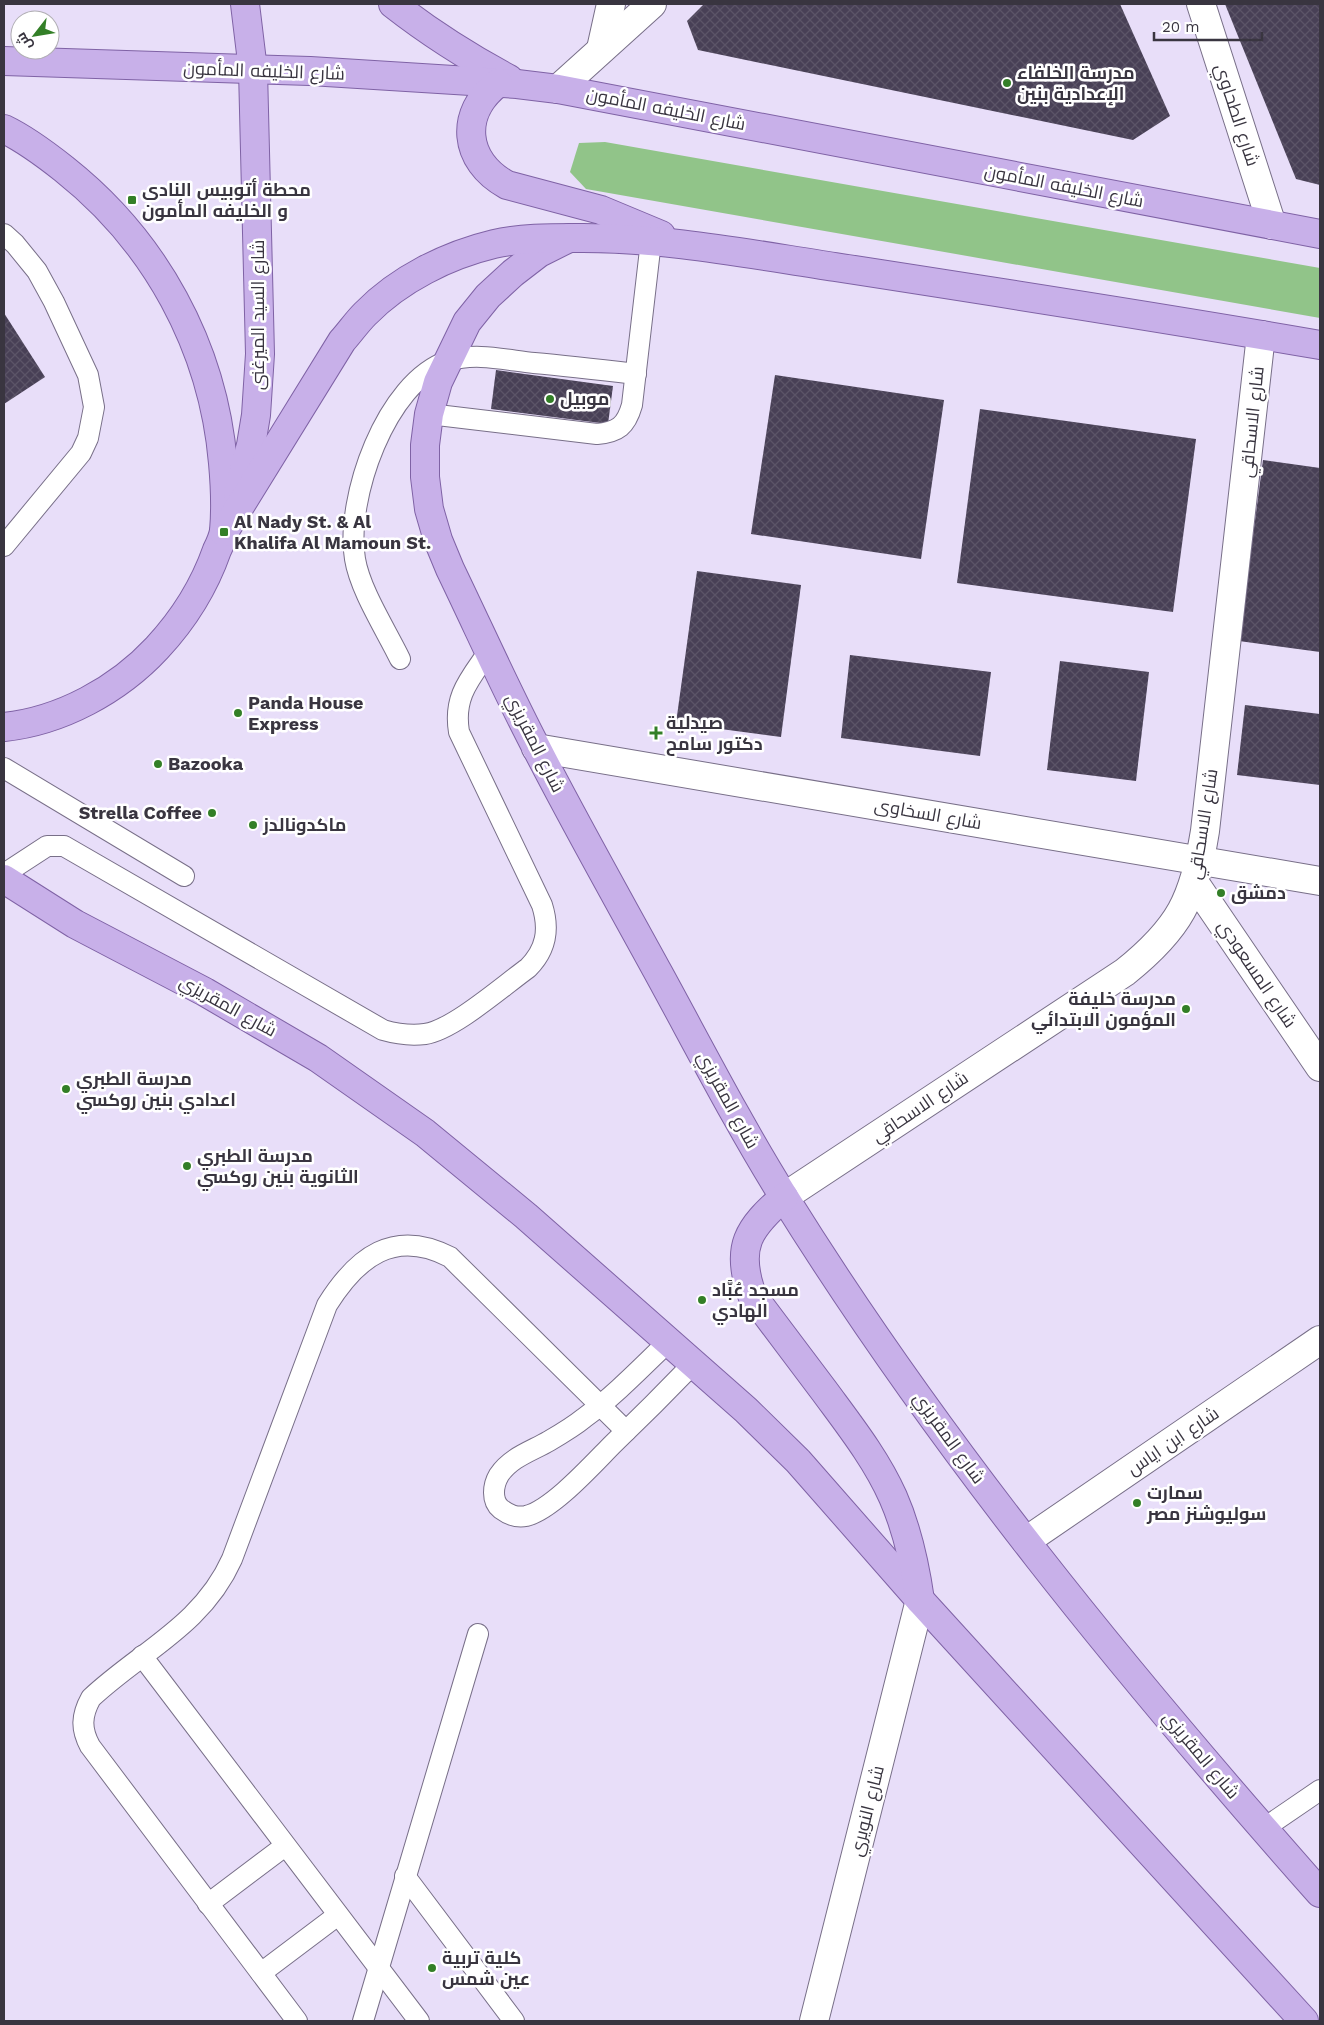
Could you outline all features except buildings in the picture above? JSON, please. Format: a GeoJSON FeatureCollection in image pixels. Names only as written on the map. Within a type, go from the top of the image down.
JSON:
{"type":"FeatureCollection","features":[{"type":"Feature","properties":{"kind":"main road","name":"شارع السيد الميرغنى"},"geometry":{"type":"LineString","coordinates":[[224,532],[251,445],[259,384],[260,323],[253,70],[245,4]]}},
{"type":"Feature","properties":{"kind":"main road"},"geometry":{"type":"LineString","coordinates":[[393,4],[427,31],[508,83]]}},
{"type":"Feature","properties":{"kind":"main road","name":"شارع الخليفه المأمون"},"geometry":{"type":"LineString","coordinates":[[4,61],[253,70],[508,83],[558,89],[1320,234]]}},
{"type":"Feature","properties":{"kind":"main road"},"geometry":{"type":"LineString","coordinates":[[508,83],[487,91],[479,102],[473,116],[471,129],[472,143],[477,156],[484,168],[494,178],[506,185],[602,210],[678,244]]}},
{"type":"Feature","properties":{"kind":"main road"},"geometry":{"type":"LineString","coordinates":[[4,129],[50,158],[88,188],[121,222],[151,260],[176,301],[196,344],[211,390],[221,437],[225,484],[224,532]]}},
{"type":"Feature","properties":{"kind":"main road"},"geometry":{"type":"LineString","coordinates":[[4,727],[51,716],[85,702],[118,682],[147,659],[172,632],[194,601],[211,567],[224,532],[342,341],[366,313],[394,290],[426,270],[459,254],[495,244],[532,238],[610,237],[651,241],[995,292],[1320,345]]}},
{"type":"Feature","properties":{"kind":"main road","name":"شارع المقريزي"},"geometry":{"type":"LineString","coordinates":[[569,238],[539,253],[488,296],[467,322],[438,382],[429,414],[425,453],[429,509],[438,540],[450,569],[536,748],[744,1130],[841,1286],[901,1372],[1026,1541],[1142,1687],[1320,1893]]}},
{"type":"Feature","properties":{"kind":"main road","name":"شارع المقريزي"},"geometry":{"type":"LineString","coordinates":[[4,879],[75,924],[205,992],[281,1035],[368,1092],[425,1133],[493,1188],[694,1364],[766,1429],[798,1461],[920,1600],[1304,2021]]}},
{"type":"Feature","properties":{"kind":"main road"},"geometry":{"type":"LineString","coordinates":[[784,1197],[763,1216],[754,1227],[747,1241],[744,1259],[746,1278],[752,1295],[878,1466],[906,1530],[915,1565],[920,1600]]}},
{"type":"Feature","properties":{"kind":"street"},"geometry":{"type":"LineString","coordinates":[[601,50],[611,4]]}},
{"type":"Feature","properties":{"kind":"street"},"geometry":{"type":"LineString","coordinates":[[558,89],[652,4]]}},
{"type":"Feature","properties":{"kind":"street","name":"شارع الطحاوي"},"geometry":{"type":"LineString","coordinates":[[1202,4],[1272,225]]}},
{"type":"Feature","properties":{"kind":"street","name":"شارع الاسحاقي"},"geometry":{"type":"LineString","coordinates":[[784,1197],[1124,972],[1147,954],[1167,933],[1183,909],[1197,871],[1205,831],[1262,335]]}},
{"type":"Feature","properties":{"kind":"street","name":"شارع السخاوى"},"geometry":{"type":"LineString","coordinates":[[536,748],[1197,871],[1320,881]]}},
{"type":"Feature","properties":{"kind":"street","name":"شارع المسعودي"},"geometry":{"type":"LineString","coordinates":[[1197,871],[1320,1067]]}},
{"type":"Feature","properties":{"kind":"street","name":"شارع ابن اياس"},"geometry":{"type":"LineString","coordinates":[[1026,1541],[1320,1340]]}},
{"type":"Feature","properties":{"kind":"street","name":"شارع النويري"},"geometry":{"type":"LineString","coordinates":[[814,2021],[920,1600]]}},
{"type":"Feature","properties":{"kind":"lane"},"geometry":{"type":"LineString","coordinates":[[4,234],[15,244],[37,271],[54,302],[88,375],[94,407],[88,438],[81,453],[4,546]]}},
{"type":"Feature","properties":{"kind":"lane"},"geometry":{"type":"LineString","coordinates":[[429,414],[597,434],[609,433],[621,427],[629,417],[632,405],[651,241]]}},
{"type":"Feature","properties":{"kind":"lane"},"geometry":{"type":"LineString","coordinates":[[400,659],[359,578],[353,531],[356,505],[374,446],[406,393],[424,374],[448,362],[477,357],[636,374]]}},
{"type":"Feature","properties":{"kind":"lane"},"geometry":{"type":"LineString","coordinates":[[4,874],[47,846],[64,846],[383,1030],[410,1035],[426,1034],[441,1030],[528,968],[543,948],[547,934],[546,919],[542,905],[459,732],[457,719],[458,705],[462,692],[489,651]]}},
{"type":"Feature","properties":{"kind":"lane"},"geometry":{"type":"LineString","coordinates":[[4,768],[184,876]]}},
{"type":"Feature","properties":{"kind":"lane"},"geometry":{"type":"LineString","coordinates":[[296,2021],[90,1746],[84,1734],[82,1722],[84,1709],[90,1698],[197,1612],[217,1588],[232,1559],[327,1305],[335,1292],[354,1270],[378,1252],[399,1246],[422,1246],[450,1257],[626,1431]]}},
{"type":"Feature","properties":{"kind":"lane"},"geometry":{"type":"LineString","coordinates":[[668,1342],[600,1406],[568,1430],[508,1464],[499,1475],[494,1486],[494,1497],[498,1507],[517,1517],[535,1512],[568,1489],[694,1364]]}},
{"type":"Feature","properties":{"kind":"lane"},"geometry":{"type":"LineString","coordinates":[[362,2021],[478,1634]]}},
{"type":"Feature","properties":{"kind":"lane"},"geometry":{"type":"LineString","coordinates":[[142,1656],[419,2021]]}},
{"type":"Feature","properties":{"kind":"lane"},"geometry":{"type":"LineString","coordinates":[[1263,1829],[1320,1790]]}},
{"type":"Feature","properties":{"kind":"lane"},"geometry":{"type":"LineString","coordinates":[[208,1904],[285,1846]]}},
{"type":"Feature","properties":{"kind":"lane"},"geometry":{"type":"LineString","coordinates":[[405,1876],[514,2021]]}},
{"type":"Feature","properties":{"kind":"lane"},"geometry":{"type":"LineString","coordinates":[[261,1973],[338,1915]]}},
{"type":"Feature","properties":{"kind":"green space"},"geometry":{"type":"Polygon","coordinates":[[[605,142],[1320,268],[1320,318],[586,189],[570,172],[579,143],[605,142]]]}},
{"type":"Feature","properties":{"kind":"place","name":"مدرسة الخلفاء الإعدادية بنين"},"geometry":{"type":"Point","coordinates":[1007,83]}},
{"type":"Feature","properties":{"kind":"place","name":"محطة أتوبيس النادى و الخليفه المأمون"},"geometry":{"type":"Point","coordinates":[132,200]}},
{"type":"Feature","properties":{"kind":"place","name":"موبيل"},"geometry":{"type":"Point","coordinates":[550,399]}},
{"type":"Feature","properties":{"kind":"place","name":"Al Nady St. & Al Khalifa Al Mamoun St."},"geometry":{"type":"Point","coordinates":[224,532]}},
{"type":"Feature","properties":{"kind":"place","name":"Panda House Express"},"geometry":{"type":"Point","coordinates":[238,713]}},
{"type":"Feature","properties":{"kind":"place","name":"صيدلية دكتور سامح"},"geometry":{"type":"Point","coordinates":[656,733]}},
{"type":"Feature","properties":{"kind":"place","name":"Bazooka"},"geometry":{"type":"Point","coordinates":[158,764]}},
{"type":"Feature","properties":{"kind":"place","name":"Strella Coffee"},"geometry":{"type":"Point","coordinates":[212,813]}},
{"type":"Feature","properties":{"kind":"place","name":"ماكدونالدز"},"geometry":{"type":"Point","coordinates":[253,825]}},
{"type":"Feature","properties":{"kind":"place","name":"دمشق"},"geometry":{"type":"Point","coordinates":[1221,893]}},
{"type":"Feature","properties":{"kind":"place","name":"مدرسة خليفة المؤمون الابتدائي"},"geometry":{"type":"Point","coordinates":[1186,1009]}},
{"type":"Feature","properties":{"kind":"place","name":"مدرسة الطبري اعدادي بنين روكسي"},"geometry":{"type":"Point","coordinates":[66,1089]}},
{"type":"Feature","properties":{"kind":"place","name":"مدرسة الطبري الثانوية بنين روكسي"},"geometry":{"type":"Point","coordinates":[187,1166]}},
{"type":"Feature","properties":{"kind":"place","name":"مسجد عُبَّاد الهادي"},"geometry":{"type":"Point","coordinates":[702,1300]}},
{"type":"Feature","properties":{"kind":"place","name":"سمارت سوليوشنز مصر"},"geometry":{"type":"Point","coordinates":[1137,1503]}},
{"type":"Feature","properties":{"kind":"place","name":"كلية تربية عين شمس"},"geometry":{"type":"Point","coordinates":[432,1968]}}]}
